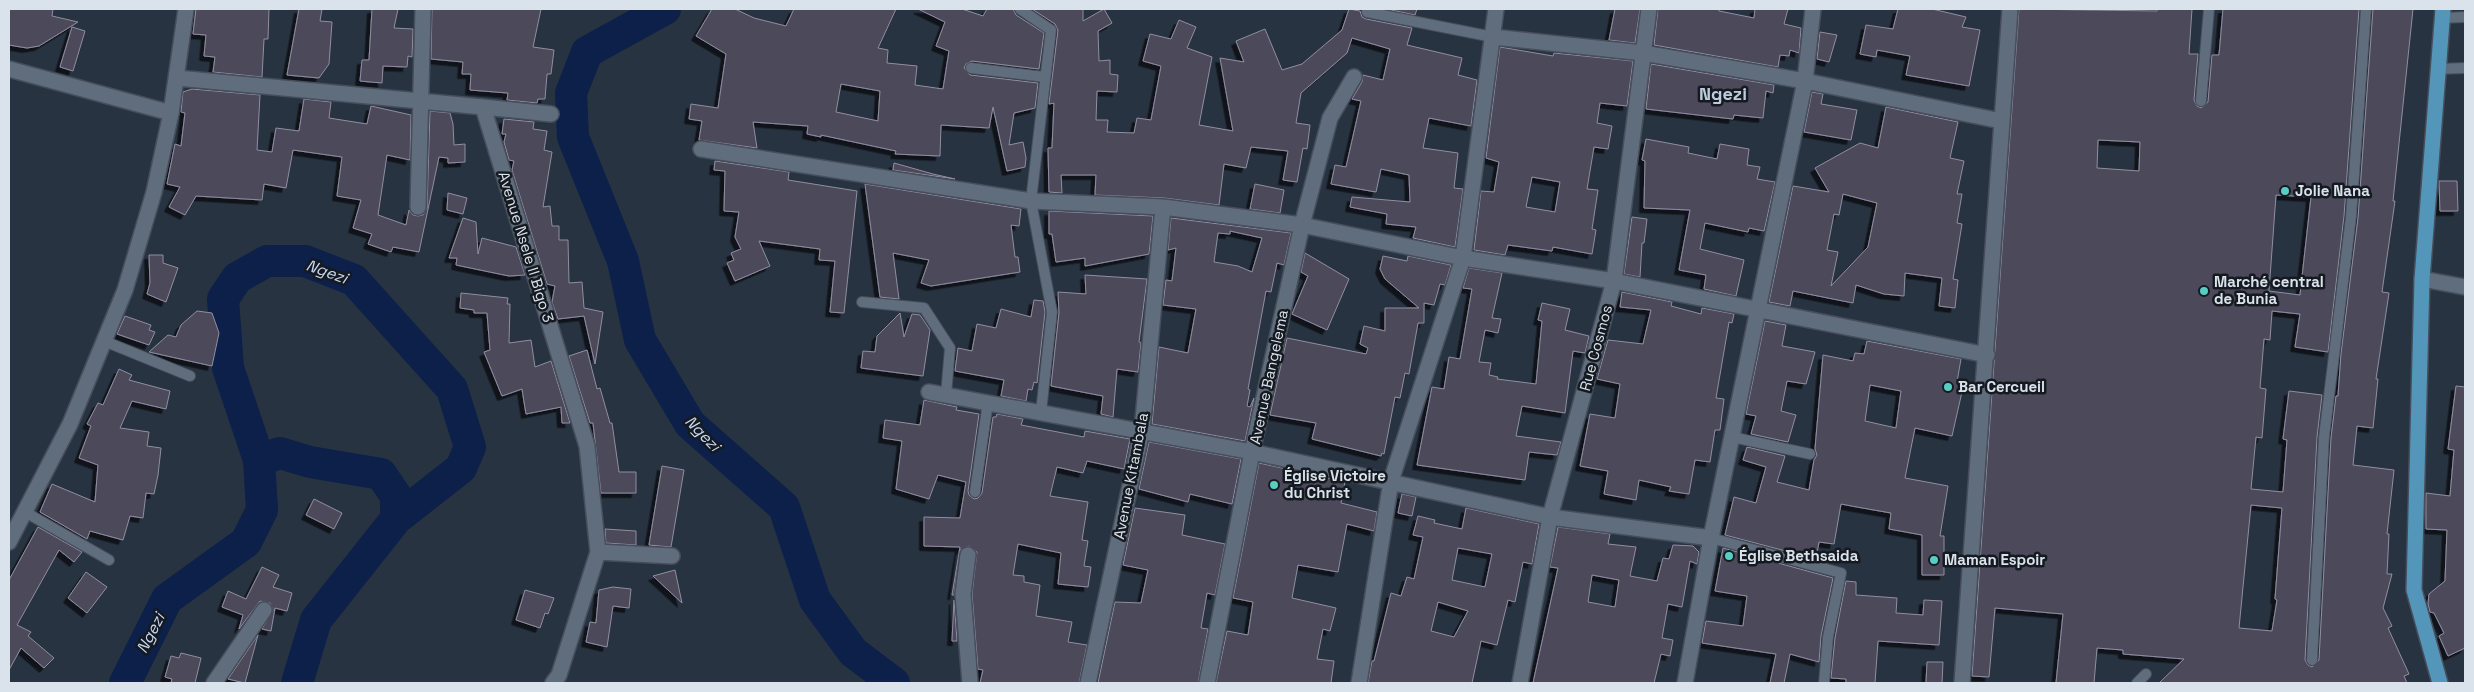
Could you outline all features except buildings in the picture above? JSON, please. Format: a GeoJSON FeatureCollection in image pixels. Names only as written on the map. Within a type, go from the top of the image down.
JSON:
{"type":"FeatureCollection","features":[{"type":"Feature","properties":{"kind":"main road"},"geometry":{"type":"LineString","coordinates":[[2440,683],[2414,590],[2422,279],[2442,13]]}},
{"type":"Feature","properties":{"kind":"street"},"geometry":{"type":"LineString","coordinates":[[9,542],[70,424],[128,281],[154,192],[171,113],[186,9]]}},
{"type":"Feature","properties":{"kind":"street"},"geometry":{"type":"LineString","coordinates":[[418,206],[423,9]]}},
{"type":"Feature","properties":{"kind":"street"},"geometry":{"type":"LineString","coordinates":[[1359,683],[1391,481],[1463,258],[1496,9]]}},
{"type":"Feature","properties":{"kind":"street","name":"Rue Cosmos"},"geometry":{"type":"LineString","coordinates":[[1520,683],[1550,518],[1614,281],[1648,9]]}},
{"type":"Feature","properties":{"kind":"street"},"geometry":{"type":"LineString","coordinates":[[1685,683],[1711,538],[1805,81],[1813,9]]}},
{"type":"Feature","properties":{"kind":"street"},"geometry":{"type":"LineString","coordinates":[[1962,683],[1987,355],[2001,121],[2010,9]]}},
{"type":"Feature","properties":{"kind":"street"},"geometry":{"type":"LineString","coordinates":[[1493,37],[1644,53],[1805,81],[2001,121]]}},
{"type":"Feature","properties":{"kind":"street"},"geometry":{"type":"LineString","coordinates":[[9,69],[171,113]]}},
{"type":"Feature","properties":{"kind":"street","name":"Avenue Bangelema"},"geometry":{"type":"LineString","coordinates":[[1207,683],[1252,452],[1302,225],[1330,118],[1354,77]]}},
{"type":"Feature","properties":{"kind":"street"},"geometry":{"type":"LineString","coordinates":[[177,78],[551,114]]}},
{"type":"Feature","properties":{"kind":"street","name":"Avenue Nsele II Bigo 3"},"geometry":{"type":"LineString","coordinates":[[483,108],[587,446],[598,552],[559,675],[553,683]]}},
{"type":"Feature","properties":{"kind":"street"},"geometry":{"type":"LineString","coordinates":[[701,149],[1031,201],[1163,207],[1302,225],[1463,258],[1614,281],[1987,355]]}},
{"type":"Feature","properties":{"kind":"street","name":"Avenue Kitambala"},"geometry":{"type":"LineString","coordinates":[[1088,683],[1142,430],[1163,207]]}},
{"type":"Feature","properties":{"kind":"street"},"geometry":{"type":"LineString","coordinates":[[2422,279],[2465,287]]}},
{"type":"Feature","properties":{"kind":"street"},"geometry":{"type":"LineString","coordinates":[[929,392],[1142,430],[1252,452],[1391,481],[1550,518],[1711,538]]}},
{"type":"Feature","properties":{"kind":"street"},"geometry":{"type":"LineString","coordinates":[[598,552],[672,556]]}},
{"type":"Feature","properties":{"kind":"street"},"geometry":{"type":"LineString","coordinates":[[968,555],[963,594],[970,683]]}},
{"type":"Feature","properties":{"kind":"street"},"geometry":{"type":"LineString","coordinates":[[214,683],[264,610]]}},
{"type":"Feature","properties":{"kind":"lane"},"geometry":{"type":"LineString","coordinates":[[1020,9],[1051,30],[1031,201],[1052,312],[1041,412]]}},
{"type":"Feature","properties":{"kind":"lane"},"geometry":{"type":"LineString","coordinates":[[2201,102],[2210,9]]}},
{"type":"Feature","properties":{"kind":"lane"},"geometry":{"type":"LineString","coordinates":[[2312,660],[2324,437],[2351,217],[2366,9]]}},
{"type":"Feature","properties":{"kind":"lane"},"geometry":{"type":"LineString","coordinates":[[1367,12],[1493,37]]}},
{"type":"Feature","properties":{"kind":"lane"},"geometry":{"type":"LineString","coordinates":[[2442,13],[2465,17]]}},
{"type":"Feature","properties":{"kind":"lane"},"geometry":{"type":"LineString","coordinates":[[971,68],[1046,77]]}},
{"type":"Feature","properties":{"kind":"lane"},"geometry":{"type":"LineString","coordinates":[[2438,69],[2465,68]]}},
{"type":"Feature","properties":{"kind":"lane"},"geometry":{"type":"LineString","coordinates":[[862,302],[924,308],[950,348],[946,395]]}},
{"type":"Feature","properties":{"kind":"lane"},"geometry":{"type":"LineString","coordinates":[[104,341],[190,376]]}},
{"type":"Feature","properties":{"kind":"lane"},"geometry":{"type":"LineString","coordinates":[[976,492],[988,402]]}},
{"type":"Feature","properties":{"kind":"lane"},"geometry":{"type":"LineString","coordinates":[[1732,437],[1810,454]]}},
{"type":"Feature","properties":{"kind":"lane"},"geometry":{"type":"LineString","coordinates":[[25,512],[109,560]]}},
{"type":"Feature","properties":{"kind":"lane"},"geometry":{"type":"LineString","coordinates":[[1711,538],[1841,573],[1828,637],[1824,683]]}},
{"type":"Feature","properties":{"kind":"lane"},"geometry":{"type":"LineString","coordinates":[[2137,683],[2146,674]]}},
{"type":"Feature","properties":{"kind":"waterway","name":"Ngezi"},"geometry":{"type":"LineString","coordinates":[[665,9],[587,52],[571,93],[573,137],[623,261],[640,340],[690,424],[784,507],[815,600],[853,652],[894,683]]}},
{"type":"Feature","properties":{"kind":"waterway","name":"Ngezi"},"geometry":{"type":"LineString","coordinates":[[125,683],[167,599],[246,542],[262,510],[259,460],[228,368],[223,299],[237,278],[267,261],[305,261],[354,280],[452,389],[470,447],[461,468],[396,519],[316,620],[297,683]]}},
{"type":"Feature","properties":{"kind":"waterway"},"geometry":{"type":"LineString","coordinates":[[259,460],[280,453],[310,462],[381,474],[396,496],[396,519]]}},
{"type":"Feature","properties":{"kind":"place","name":"Jolie Nana"},"geometry":{"type":"Point","coordinates":[2285,191]}},
{"type":"Feature","properties":{"kind":"place","name":"Marché central de Bunia"},"geometry":{"type":"Point","coordinates":[2204,291]}},
{"type":"Feature","properties":{"kind":"place","name":"Bar Cercueil"},"geometry":{"type":"Point","coordinates":[1948,387]}},
{"type":"Feature","properties":{"kind":"place","name":"Église Victoire du Christ"},"geometry":{"type":"Point","coordinates":[1274,485]}},
{"type":"Feature","properties":{"kind":"place","name":"Église Bethsaida"},"geometry":{"type":"Point","coordinates":[1729,556]}},
{"type":"Feature","properties":{"kind":"place","name":"Maman Espoir"},"geometry":{"type":"Point","coordinates":[1934,560]}},
{"type":"Feature","properties":{"kind":"district","name":"Ngezi"},"geometry":{"type":"Point","coordinates":[1723,94]}}]}
